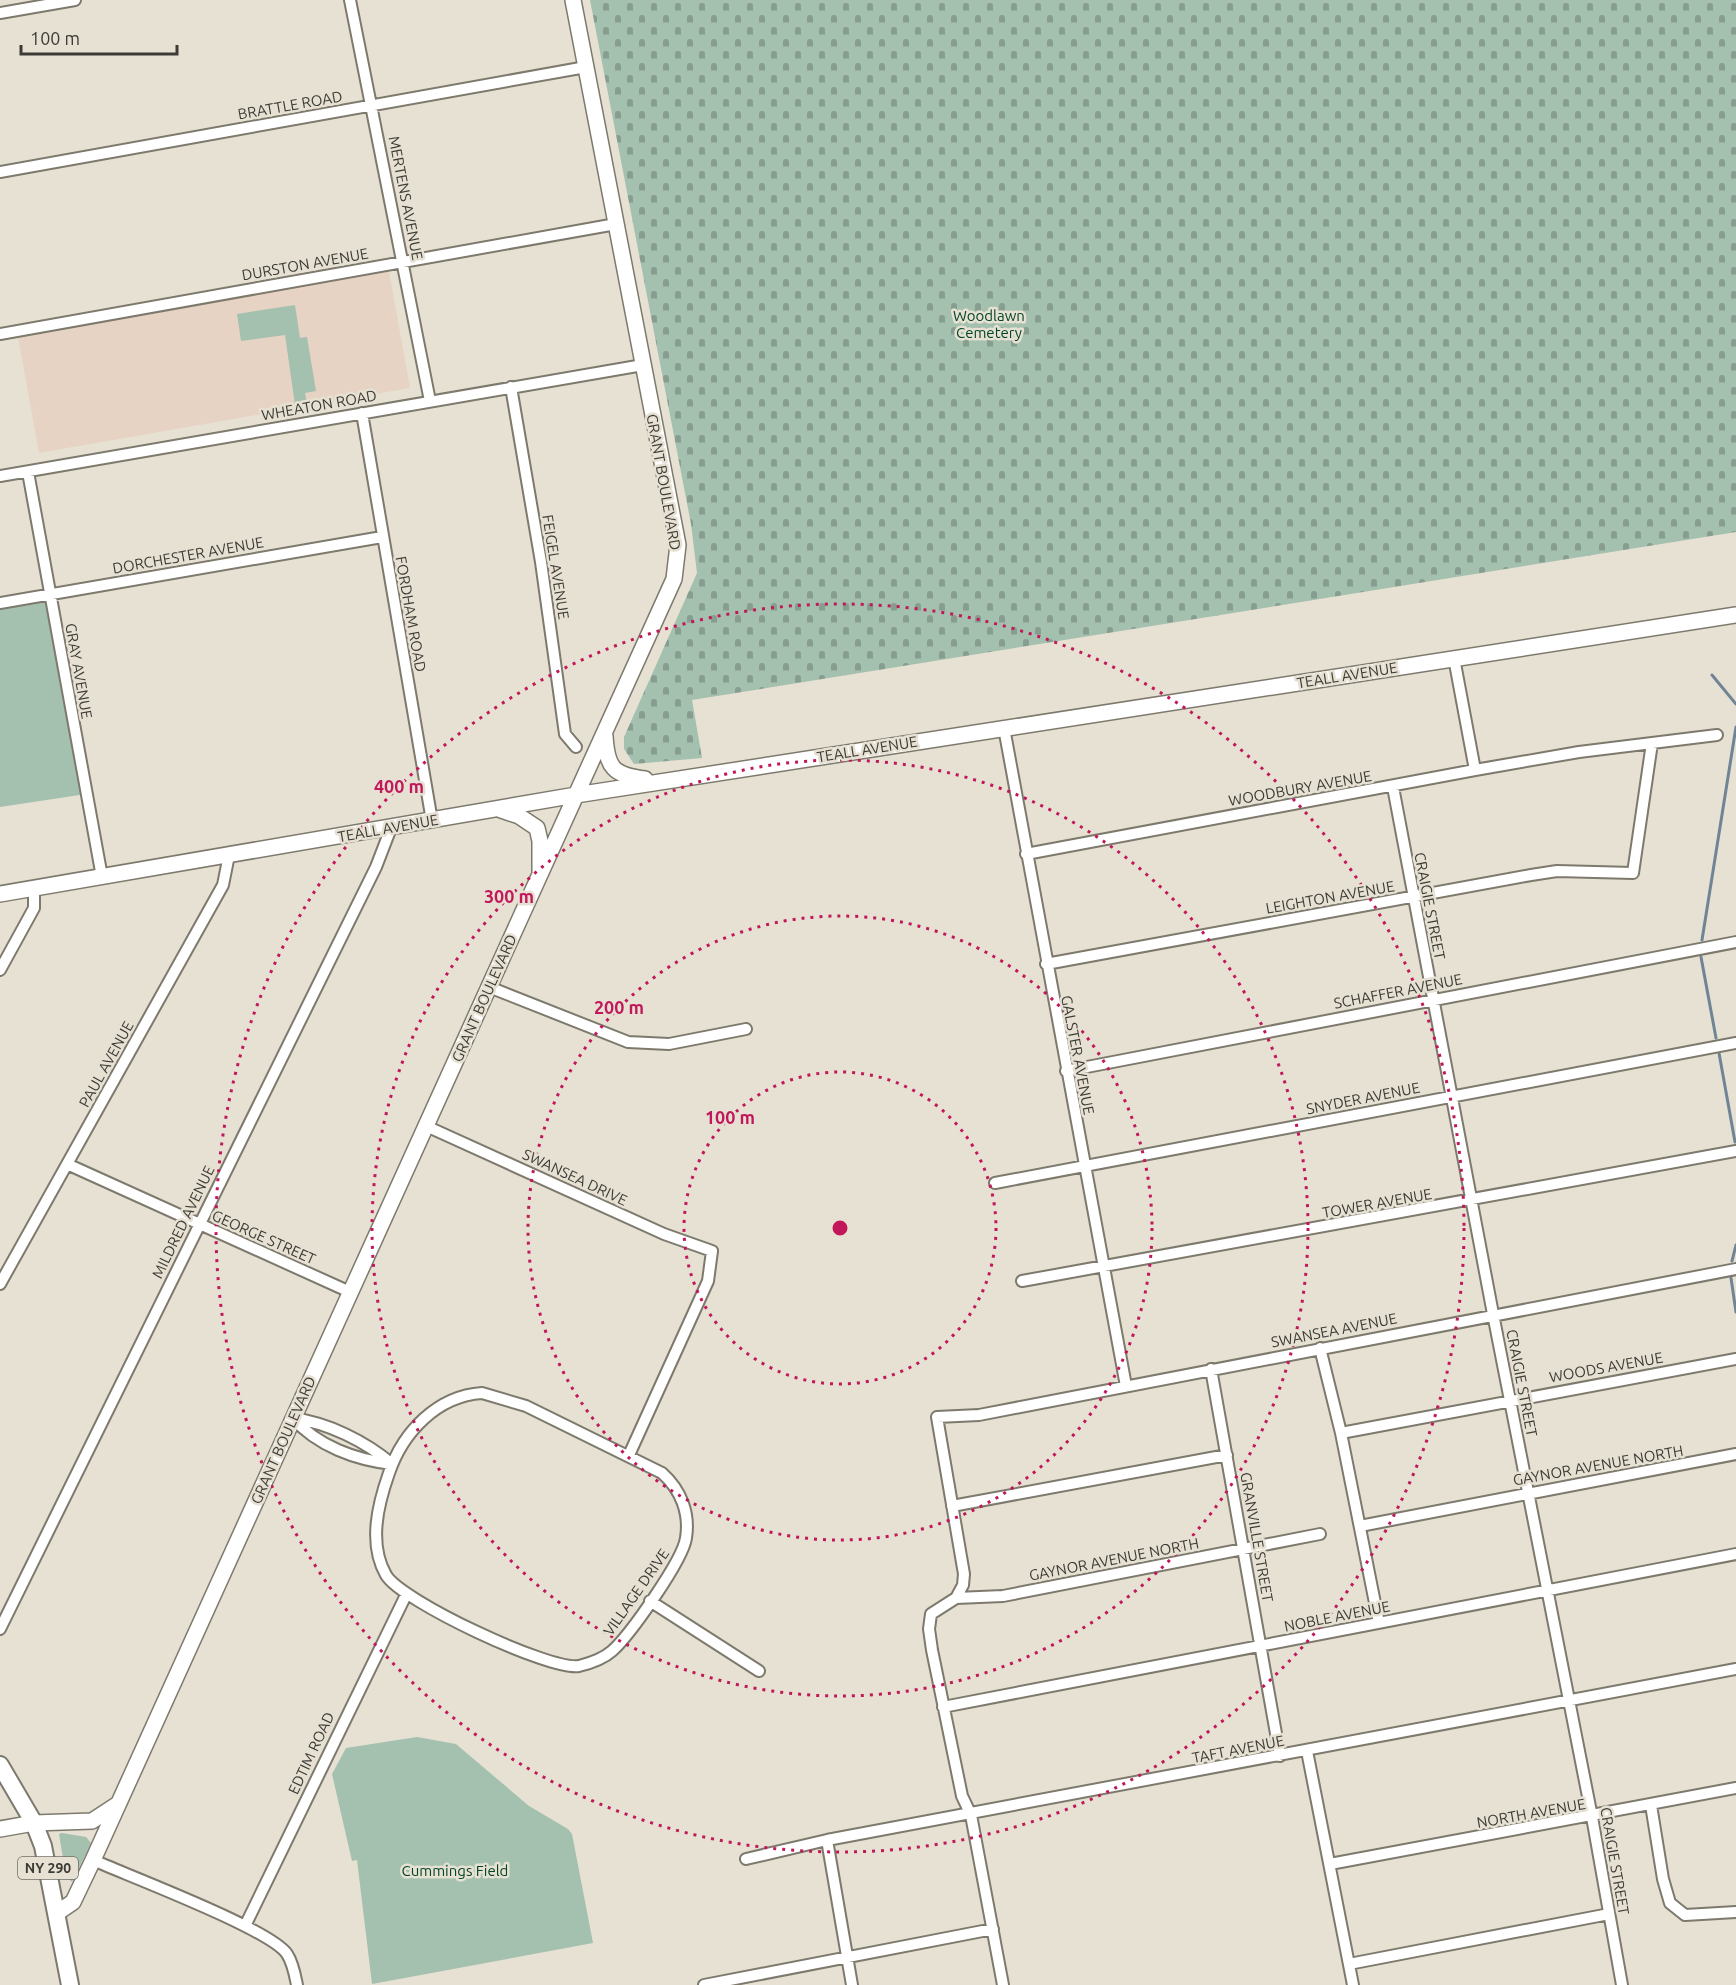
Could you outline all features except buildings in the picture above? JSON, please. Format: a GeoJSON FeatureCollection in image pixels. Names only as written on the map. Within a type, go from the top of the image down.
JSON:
{"type":"FeatureCollection","features":[{"type":"Feature","properties":{"kind":"main road","name":"NY 290"},"geometry":{"type":"LineString","coordinates":[[0,1765],[34,1823],[44,1846],[70,1985]]}},
{"type":"Feature","properties":{"kind":"street"},"geometry":{"type":"LineString","coordinates":[[0,13],[23,5],[75,0]]}},
{"type":"Feature","properties":{"kind":"street","name":"MERTENS AVENUE"},"geometry":{"type":"LineString","coordinates":[[350,0],[373,105],[430,402]]}},
{"type":"Feature","properties":{"kind":"street","name":"GRANT BOULEVARD"},"geometry":{"type":"LineString","coordinates":[[57,1914],[73,1902],[93,1860],[674,579],[678,545],[573,0]]}},
{"type":"Feature","properties":{"kind":"street","name":"BRATTLE ROAD"},"geometry":{"type":"LineString","coordinates":[[0,172],[586,67]]}},
{"type":"Feature","properties":{"kind":"street","name":"DURSTON AVENUE"},"geometry":{"type":"LineString","coordinates":[[0,334],[616,224]]}},
{"type":"Feature","properties":{"kind":"street","name":"WHEATON ROAD"},"geometry":{"type":"LineString","coordinates":[[0,476],[644,365]]}},
{"type":"Feature","properties":{"kind":"street","name":"FEIGEL AVENUE"},"geometry":{"type":"LineString","coordinates":[[511,387],[541,562],[565,734],[576,747]]}},
{"type":"Feature","properties":{"kind":"street","name":"FORDHAM ROAD"},"geometry":{"type":"LineString","coordinates":[[362,413],[432,821]]}},
{"type":"Feature","properties":{"kind":"street","name":"GRAY AVENUE"},"geometry":{"type":"LineString","coordinates":[[28,472],[102,877]]}},
{"type":"Feature","properties":{"kind":"street","name":"DORCHESTER AVENUE"},"geometry":{"type":"LineString","coordinates":[[0,603],[382,537]]}},
{"type":"Feature","properties":{"kind":"street","name":"TEALL AVENUE"},"geometry":{"type":"LineString","coordinates":[[0,894],[576,795],[1736,615]]}},
{"type":"Feature","properties":{"kind":"street"},"geometry":{"type":"LineString","coordinates":[[1454,658],[1475,770]]}},
{"type":"Feature","properties":{"kind":"street","name":"GALSTER AVENUE"},"geometry":{"type":"LineString","coordinates":[[1004,728],[1126,1386]]}},
{"type":"Feature","properties":{"kind":"street"},"geometry":{"type":"LineString","coordinates":[[605,733],[608,761],[613,769],[627,777],[666,781]]}},
{"type":"Feature","properties":{"kind":"street","name":"WOODBURY AVENUE"},"geometry":{"type":"LineString","coordinates":[[1026,854],[1159,827],[1579,752],[1717,735]]}},
{"type":"Feature","properties":{"kind":"street","name":"LEIGHTON AVENUE"},"geometry":{"type":"LineString","coordinates":[[1046,964],[1557,871],[1633,873],[1652,743]]}},
{"type":"Feature","properties":{"kind":"street","name":"CRAIGIE STREET"},"geometry":{"type":"LineString","coordinates":[[1393,787],[1592,1817],[1622,1985]]}},
{"type":"Feature","properties":{"kind":"street"},"geometry":{"type":"LineString","coordinates":[[498,810],[519,816],[537,828],[540,841],[540,874]]}},
{"type":"Feature","properties":{"kind":"street","name":"MILDRED AVENUE"},"geometry":{"type":"LineString","coordinates":[[0,1629],[376,867],[391,828]]}},
{"type":"Feature","properties":{"kind":"street","name":"PAUL AVENUE"},"geometry":{"type":"LineString","coordinates":[[0,1284],[223,885],[229,855]]}},
{"type":"Feature","properties":{"kind":"street"},"geometry":{"type":"LineString","coordinates":[[0,970],[31,914],[35,900],[34,888]]}},
{"type":"Feature","properties":{"kind":"street","name":"SCHAFFER AVENUE"},"geometry":{"type":"LineString","coordinates":[[1066,1071],[1736,942]]}},
{"type":"Feature","properties":{"kind":"street"},"geometry":{"type":"LineString","coordinates":[[489,987],[628,1042],[669,1044],[746,1029]]}},
{"type":"Feature","properties":{"kind":"street","name":"SNYDER AVENUE"},"geometry":{"type":"LineString","coordinates":[[995,1183],[1736,1043]]}},
{"type":"Feature","properties":{"kind":"street","name":"SWANSEA DRIVE"},"geometry":{"type":"LineString","coordinates":[[426,1126],[663,1234],[712,1251],[708,1281],[629,1455]]}},
{"type":"Feature","properties":{"kind":"street","name":"TOWER AVENUE"},"geometry":{"type":"LineString","coordinates":[[1022,1281],[1105,1268],[1736,1150]]}},
{"type":"Feature","properties":{"kind":"street","name":"GEORGE STREET"},"geometry":{"type":"LineString","coordinates":[[67,1164],[350,1292]]}},
{"type":"Feature","properties":{"kind":"street","name":"SWANSEA AVENUE"},"geometry":{"type":"LineString","coordinates":[[952,1506],[937,1417],[979,1414],[1736,1269]]}},
{"type":"Feature","properties":{"kind":"street"},"geometry":{"type":"LineString","coordinates":[[1320,1348],[1341,1433],[1379,1623]]}},
{"type":"Feature","properties":{"kind":"street","name":"WOODS AVENUE"},"geometry":{"type":"LineString","coordinates":[[1341,1433],[1736,1359]]}},
{"type":"Feature","properties":{"kind":"street","name":"GRANVILLE STREET"},"geometry":{"type":"LineString","coordinates":[[1211,1369],[1280,1756]]}},
{"type":"Feature","properties":{"kind":"street","name":"VILLAGE DRIVE"},"geometry":{"type":"LineString","coordinates":[[482,1393],[526,1406],[629,1455],[670,1480],[682,1499],[686,1513],[686,1540],[681,1554],[650,1601],[611,1652],[589,1663],[564,1666],[534,1657],[452,1620],[406,1595],[386,1575],[378,1550],[379,1506],[392,1464],[405,1440],[433,1410],[457,1397],[482,1393]]}},
{"type":"Feature","properties":{"kind":"street"},"geometry":{"type":"LineString","coordinates":[[293,1418],[306,1434],[365,1461],[392,1464]]}},
{"type":"Feature","properties":{"kind":"street","name":"GAYNOR AVENUE NORTH"},"geometry":{"type":"LineString","coordinates":[[1360,1526],[1736,1454]]}},
{"type":"Feature","properties":{"kind":"street"},"geometry":{"type":"LineString","coordinates":[[1003,1985],[971,1815],[962,1796],[929,1629],[932,1614],[956,1598],[963,1585],[964,1574],[952,1506],[1227,1455]]}},
{"type":"Feature","properties":{"kind":"street","name":"GAYNOR AVENUE NORTH"},"geometry":{"type":"LineString","coordinates":[[956,1598],[1003,1596],[1320,1534]]}},
{"type":"Feature","properties":{"kind":"street","name":"NOBLE AVENUE"},"geometry":{"type":"LineString","coordinates":[[943,1707],[1736,1554]]}},
{"type":"Feature","properties":{"kind":"street","name":"EDTIM ROAD"},"geometry":{"type":"LineString","coordinates":[[245,1926],[406,1595]]}},
{"type":"Feature","properties":{"kind":"street"},"geometry":{"type":"LineString","coordinates":[[650,1601],[759,1671]]}},
{"type":"Feature","properties":{"kind":"street","name":"TAFT AVENUE"},"geometry":{"type":"LineString","coordinates":[[746,1859],[827,1840],[971,1815],[1736,1670]]}},
{"type":"Feature","properties":{"kind":"street"},"geometry":{"type":"LineString","coordinates":[[1307,1751],[1353,1985]]}},
{"type":"Feature","properties":{"kind":"street","name":"NORTH AVENUE"},"geometry":{"type":"LineString","coordinates":[[1330,1864],[1592,1817],[1736,1788]]}},
{"type":"Feature","properties":{"kind":"street"},"geometry":{"type":"LineString","coordinates":[[0,1829],[34,1823],[75,1824],[92,1821],[118,1804]]}},
{"type":"Feature","properties":{"kind":"street"},"geometry":{"type":"LineString","coordinates":[[1651,1805],[1663,1879],[1670,1903],[1684,1915],[1736,1912]]}},
{"type":"Feature","properties":{"kind":"street"},"geometry":{"type":"LineString","coordinates":[[75,1824],[100,1844]]}},
{"type":"Feature","properties":{"kind":"street"},"geometry":{"type":"LineString","coordinates":[[827,1840],[852,1985]]}},
{"type":"Feature","properties":{"kind":"street"},"geometry":{"type":"LineString","coordinates":[[93,1860],[245,1926],[276,1943],[287,1954],[297,1985]]}},
{"type":"Feature","properties":{"kind":"street"},"geometry":{"type":"LineString","coordinates":[[1349,1964],[1609,1914]]}},
{"type":"Feature","properties":{"kind":"street"},"geometry":{"type":"LineString","coordinates":[[704,1985],[993,1929]]}},
{"type":"Feature","properties":{"kind":"shaded area"},"geometry":{"type":"Polygon","coordinates":[[[389,271],[410,388],[39,453],[18,336],[389,271]]]}},
{"type":"Feature","properties":{"kind":"green space","name":"Woodlawn Cemetery"},"geometry":{"type":"Polygon","coordinates":[[[590,0],[1736,0],[1736,532],[692,700],[702,758],[634,764],[624,749],[624,737],[697,573],[691,524],[590,0]]]}},
{"type":"Feature","properties":{"kind":"green space"},"geometry":{"type":"Polygon","coordinates":[[[295,305],[300,338],[307,337],[316,391],[305,393],[307,403],[295,405],[285,335],[241,341],[237,314],[295,305]]]}},
{"type":"Feature","properties":{"kind":"green space"},"geometry":{"type":"Polygon","coordinates":[[[50,595],[86,794],[0,807],[0,603],[50,595]]]}},
{"type":"Feature","properties":{"kind":"green space","name":"Cummings Field"},"geometry":{"type":"Polygon","coordinates":[[[417,1737],[456,1744],[529,1806],[568,1829],[572,1834],[593,1943],[372,1984],[357,1860],[352,1861],[332,1774],[346,1748],[417,1737]]]}},
{"type":"Feature","properties":{"kind":"green space"},"geometry":{"type":"Polygon","coordinates":[[[59,1834],[86,1837],[91,1843],[72,1882],[66,1876],[59,1834]]]}},
{"type":"Feature","properties":{"kind":"waterway"},"geometry":{"type":"LineString","coordinates":[[1712,675],[1736,704]]}},
{"type":"Feature","properties":{"kind":"waterway"},"geometry":{"type":"LineString","coordinates":[[1702,940],[1736,727]]}},
{"type":"Feature","properties":{"kind":"waterway"},"geometry":{"type":"LineString","coordinates":[[1701,957],[1716,1038]]}},
{"type":"Feature","properties":{"kind":"waterway"},"geometry":{"type":"LineString","coordinates":[[1719,1053],[1735,1142]]}},
{"type":"Feature","properties":{"kind":"waterway"},"geometry":{"type":"LineString","coordinates":[[1732,1261],[1736,1245]]}},
{"type":"Feature","properties":{"kind":"waterway"},"geometry":{"type":"LineString","coordinates":[[1731,1278],[1736,1312]]}}]}
